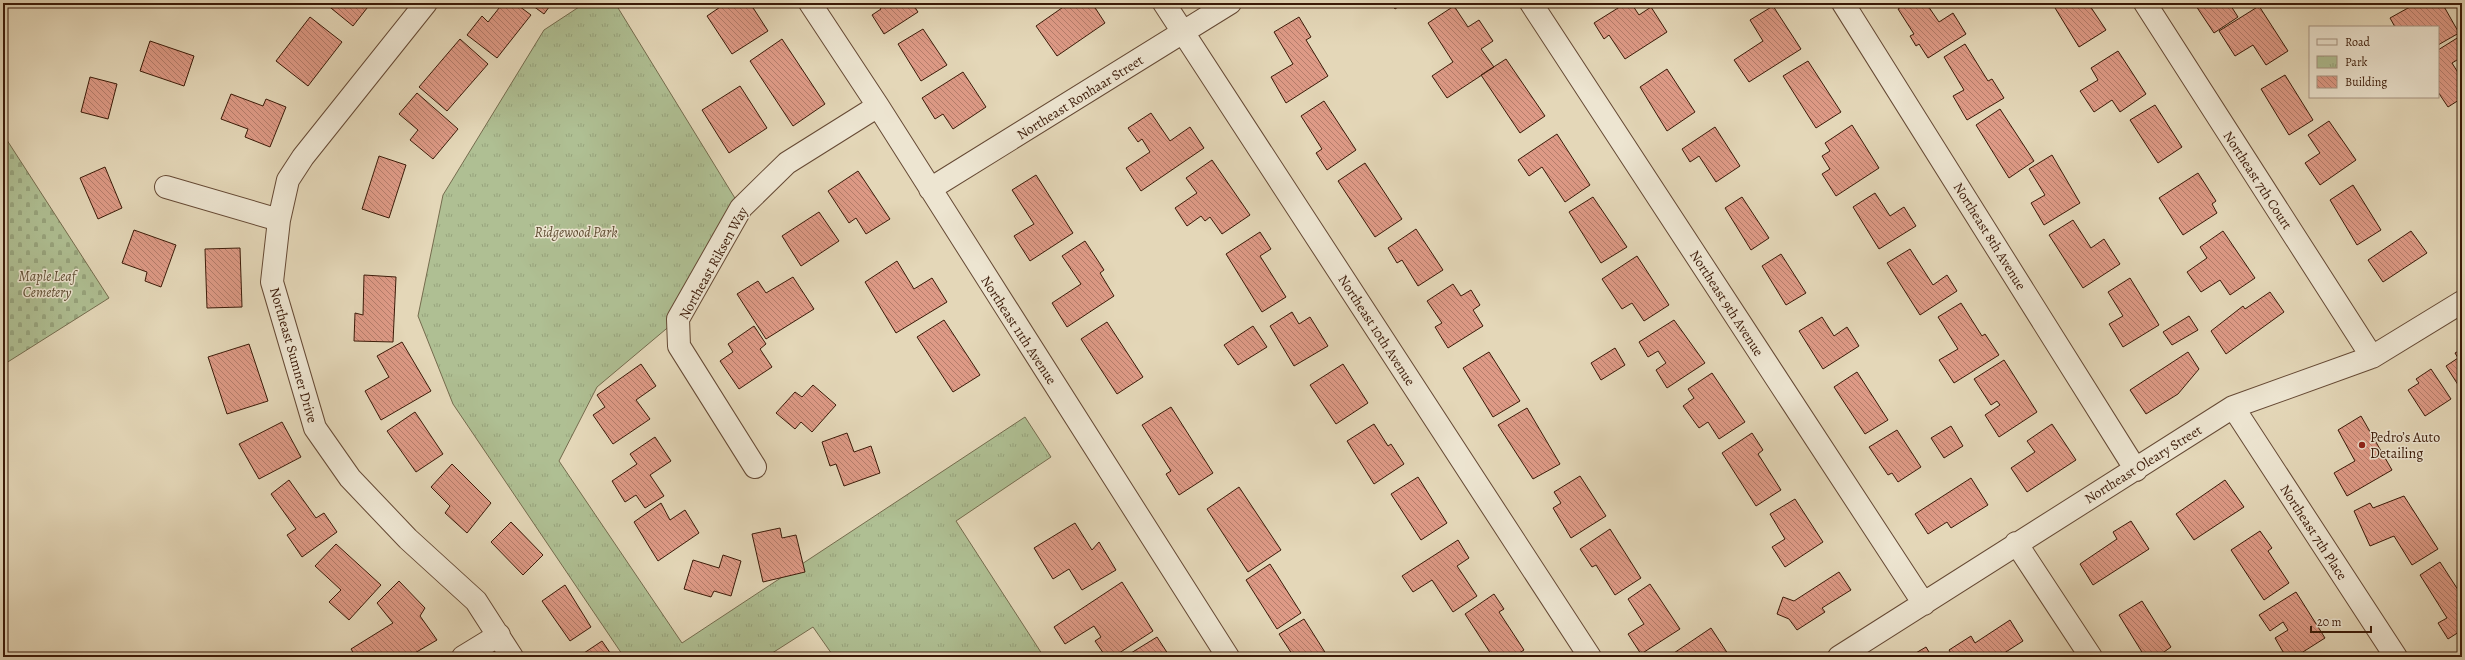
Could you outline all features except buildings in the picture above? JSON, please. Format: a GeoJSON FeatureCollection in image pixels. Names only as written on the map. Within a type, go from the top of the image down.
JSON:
{"type":"FeatureCollection","features":[{"type":"Feature","properties":{"kind":"street","name":"Northeast Sumner Drive"},"geometry":{"type":"LineString","coordinates":[[426,3],[302,157],[288,180],[279,220],[272,282],[315,428],[350,478],[408,539],[476,601],[512,657]]}},
{"type":"Feature","properties":{"kind":"street","name":"Northeast 11th Avenue"},"geometry":{"type":"LineString","coordinates":[[810,3],[878,106],[1228,657]]}},
{"type":"Feature","properties":{"kind":"street","name":"Northeast 10th Avenue"},"geometry":{"type":"LineString","coordinates":[[1164,3],[1590,657]]}},
{"type":"Feature","properties":{"kind":"street","name":"Northeast Ronhaar Street"},"geometry":{"type":"LineString","coordinates":[[930,189],[1184,33],[1230,3]]}},
{"type":"Feature","properties":{"kind":"street","name":"Northeast 9th Avenue"},"geometry":{"type":"LineString","coordinates":[[1531,3],[1924,604]]}},
{"type":"Feature","properties":{"kind":"street","name":"Northeast 8th Avenue"},"geometry":{"type":"LineString","coordinates":[[1843,3],[2136,470]]}},
{"type":"Feature","properties":{"kind":"street","name":"Northeast 7th Court"},"geometry":{"type":"LineString","coordinates":[[2145,3],[2372,357]]}},
{"type":"Feature","properties":{"kind":"street","name":"Northeast Riksen Way"},"geometry":{"type":"LineString","coordinates":[[755,467],[679,346],[678,319],[741,208],[787,163],[878,106]]}},
{"type":"Feature","properties":{"kind":"street"},"geometry":{"type":"LineString","coordinates":[[166,187],[279,220]]}},
{"type":"Feature","properties":{"kind":"street","name":"Northeast Oleary Street"},"geometry":{"type":"LineString","coordinates":[[1839,657],[1924,604],[2016,543],[2136,470],[2232,407],[2372,357],[2462,302]]}},
{"type":"Feature","properties":{"kind":"street","name":"Northeast 7th Place"},"geometry":{"type":"LineString","coordinates":[[2232,407],[2396,657]]}},
{"type":"Feature","properties":{"kind":"street"},"geometry":{"type":"LineString","coordinates":[[2016,543],[2091,657]]}},
{"type":"Feature","properties":{"kind":"street"},"geometry":{"type":"LineString","coordinates":[[463,657],[499,635]]}},
{"type":"Feature","properties":{"kind":"green space","name":"Ridgewood Park"},"geometry":{"type":"Polygon","coordinates":[[[585,3],[615,3],[741,208],[678,319],[597,387],[559,461],[682,643],[1025,417],[1051,457],[956,521],[1044,657],[834,657],[813,627],[766,657],[624,657],[453,404],[418,316],[443,195],[544,30],[585,3]]]}},
{"type":"Feature","properties":{"kind":"green space","name":"Maple Leaf Cemetery"},"geometry":{"type":"Polygon","coordinates":[[[3,134],[109,298],[3,365],[3,134]]]}},
{"type":"Feature","properties":{"kind":"place","name":"Pedro’s Auto Detailing"},"geometry":{"type":"Point","coordinates":[2362,445]}}]}
